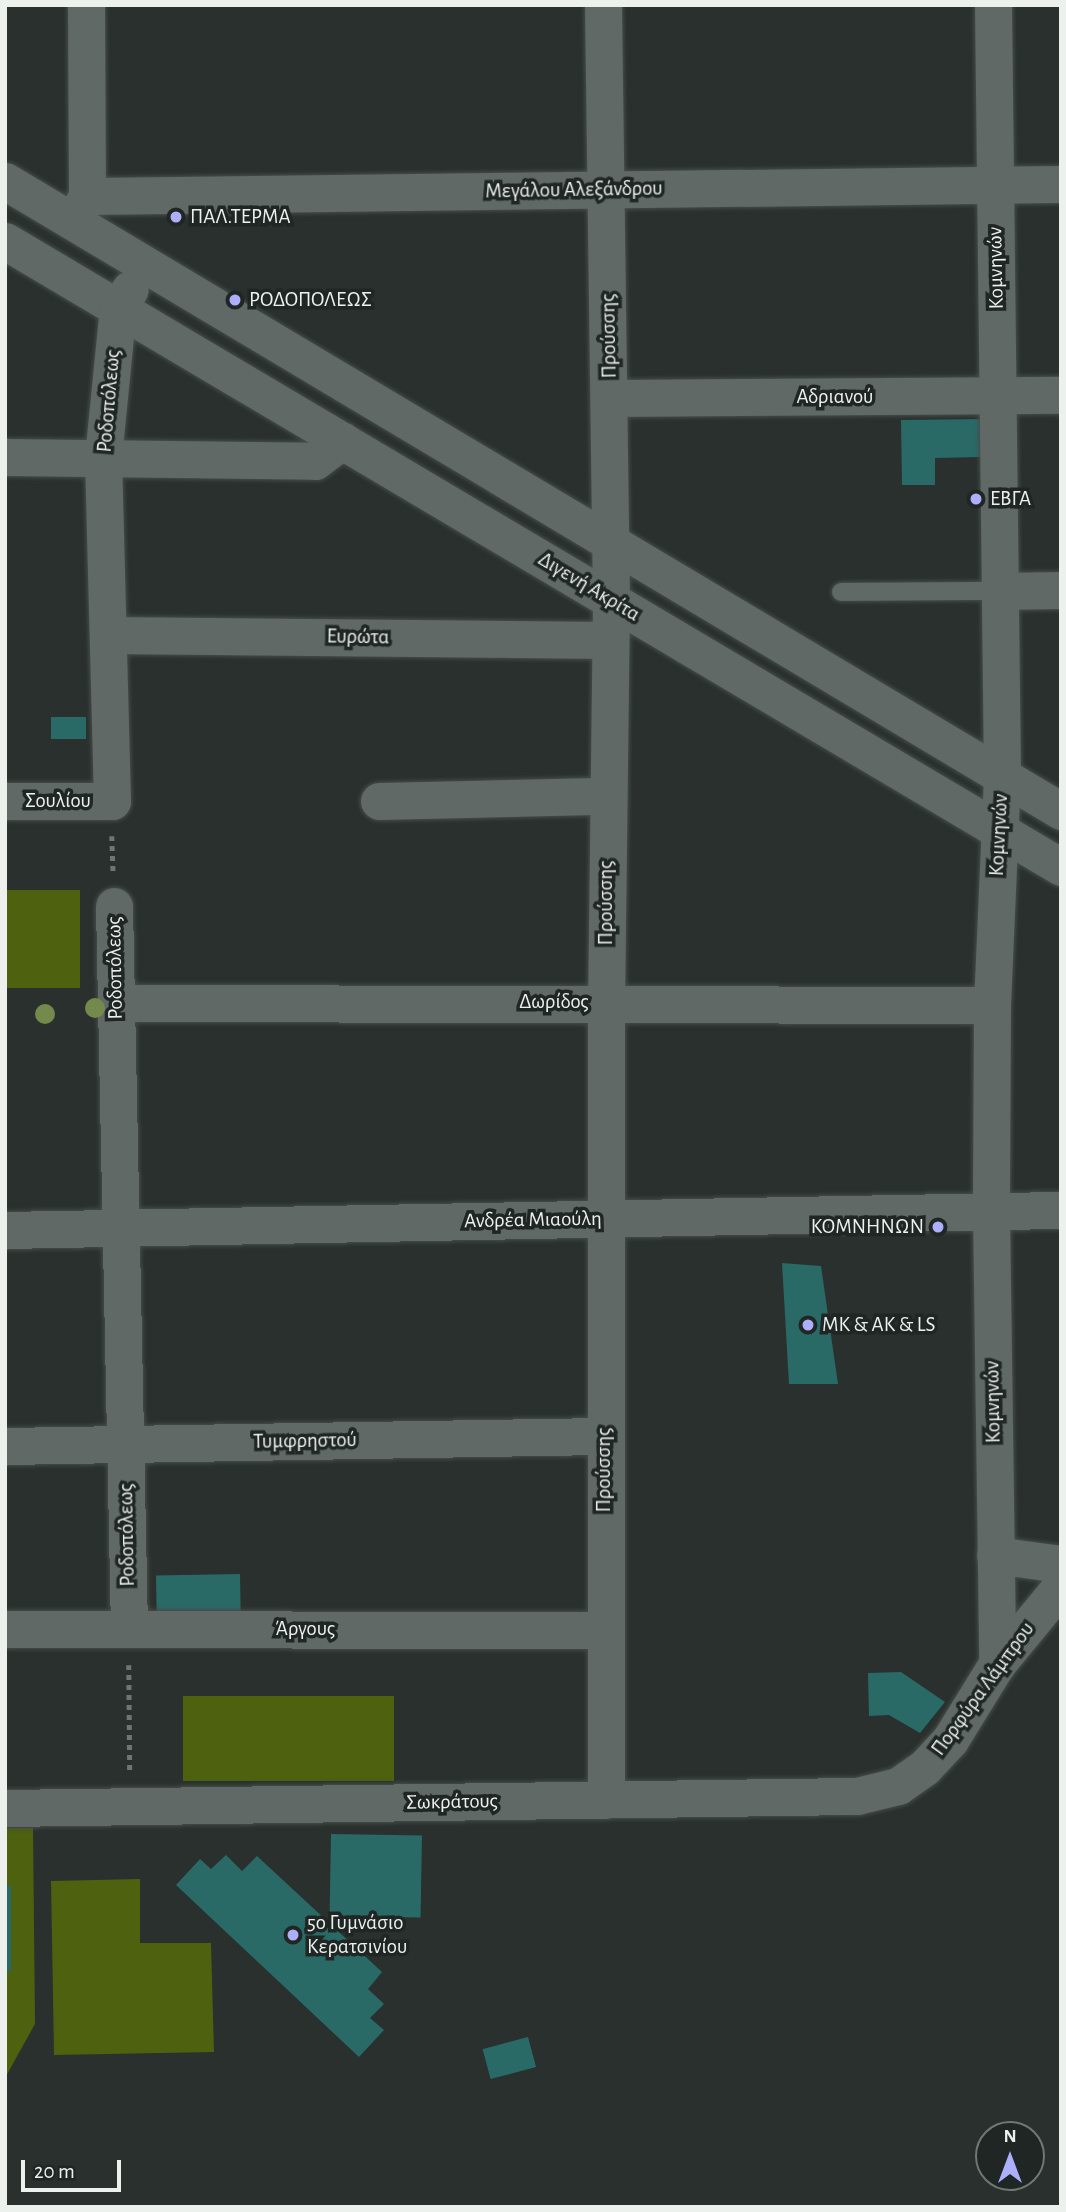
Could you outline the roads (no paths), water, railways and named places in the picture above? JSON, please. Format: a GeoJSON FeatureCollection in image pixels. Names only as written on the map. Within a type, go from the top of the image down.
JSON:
{"type":"FeatureCollection","features":[{"type":"Feature","properties":{"kind":"street"},"geometry":{"type":"LineString","coordinates":[[46,266],[80,208],[86,5]]}},
{"type":"Feature","properties":{"kind":"street","name":"Προύσσης"},"geometry":{"type":"LineString","coordinates":[[604,5],[611,601],[607,796],[604,1436],[606,1800]]}},
{"type":"Feature","properties":{"kind":"street","name":"Κομνηνών"},"geometry":{"type":"LineString","coordinates":[[993,5],[1002,776],[992,1005],[991,1211],[997,1664]]}},
{"type":"Feature","properties":{"kind":"street"},"geometry":{"type":"LineString","coordinates":[[5,181],[80,208],[146,265],[1002,776],[1052,800]]}},
{"type":"Feature","properties":{"kind":"street","name":"Μεγάλου Αλεξάνδρου"},"geometry":{"type":"LineString","coordinates":[[80,208],[606,190],[1061,184]]}},
{"type":"Feature","properties":{"kind":"street","name":"Διγενή Ακρίτα"},"geometry":{"type":"LineString","coordinates":[[5,242],[1061,867]]}},
{"type":"Feature","properties":{"kind":"street"},"geometry":{"type":"LineString","coordinates":[[118,308],[146,265]]}},
{"type":"Feature","properties":{"kind":"street","name":"Ροδοπόλεως"},"geometry":{"type":"LineString","coordinates":[[111,800],[103,457],[118,308]]}},
{"type":"Feature","properties":{"kind":"street","name":"Αδριανού"},"geometry":{"type":"LineString","coordinates":[[610,398],[1061,396]]}},
{"type":"Feature","properties":{"kind":"street"},"geometry":{"type":"LineString","coordinates":[[5,457],[315,461],[342,441]]}},
{"type":"Feature","properties":{"kind":"street"},"geometry":{"type":"LineString","coordinates":[[999,591],[1061,590]]}},
{"type":"Feature","properties":{"kind":"street","name":"Ευρώτα"},"geometry":{"type":"LineString","coordinates":[[108,635],[609,640]]}},
{"type":"Feature","properties":{"kind":"street"},"geometry":{"type":"LineString","coordinates":[[379,801],[607,796]]}},
{"type":"Feature","properties":{"kind":"street","name":"Σουλίου"},"geometry":{"type":"LineString","coordinates":[[5,801],[111,800]]}},
{"type":"Feature","properties":{"kind":"street","name":"Ροδοπόλεως"},"geometry":{"type":"LineString","coordinates":[[114,906],[129,1629]]}},
{"type":"Feature","properties":{"kind":"street","name":"Δωρίδος"},"geometry":{"type":"LineString","coordinates":[[115,1003],[606,1002],[992,1005]]}},
{"type":"Feature","properties":{"kind":"street","name":"Ανδρέα Μιαούλη"},"geometry":{"type":"LineString","coordinates":[[5,1230],[1061,1210]]}},
{"type":"Feature","properties":{"kind":"street","name":"Τυμφρηστού"},"geometry":{"type":"LineString","coordinates":[[5,1446],[604,1436]]}},
{"type":"Feature","properties":{"kind":"street"},"geometry":{"type":"LineString","coordinates":[[995,1555],[1061,1564]]}},
{"type":"Feature","properties":{"kind":"street","name":"Πορφύρα Λάμπρου"},"geometry":{"type":"LineString","coordinates":[[898,1786],[924,1768],[950,1740],[997,1664],[1061,1586]]}},
{"type":"Feature","properties":{"kind":"street","name":"Άργους"},"geometry":{"type":"LineString","coordinates":[[5,1629],[604,1630]]}},
{"type":"Feature","properties":{"kind":"street","name":"Σωκράτους"},"geometry":{"type":"LineString","coordinates":[[5,1808],[857,1796],[898,1786]]}},
{"type":"Feature","properties":{"kind":"lane"},"geometry":{"type":"LineString","coordinates":[[841,592],[999,591]]}},
{"type":"Feature","properties":{"kind":"place","name":"ΠΑΛ.ΤΕΡΜΑ"},"geometry":{"type":"Point","coordinates":[176,217]}},
{"type":"Feature","properties":{"kind":"place","name":"ΡΟΔΟΠΟΛΕΩΣ"},"geometry":{"type":"Point","coordinates":[235,300]}},
{"type":"Feature","properties":{"kind":"place","name":"ΕΒΓΑ"},"geometry":{"type":"Point","coordinates":[976,499]}},
{"type":"Feature","properties":{"kind":"place","name":"ΚΟΜΝΗΝΩΝ"},"geometry":{"type":"Point","coordinates":[938,1227]}},
{"type":"Feature","properties":{"kind":"place","name":"MK & AK & LS"},"geometry":{"type":"Point","coordinates":[808,1325]}},
{"type":"Feature","properties":{"kind":"place","name":"5ο Γυμνάσιο Κερατσινίου"},"geometry":{"type":"Point","coordinates":[293,1935]}}]}
